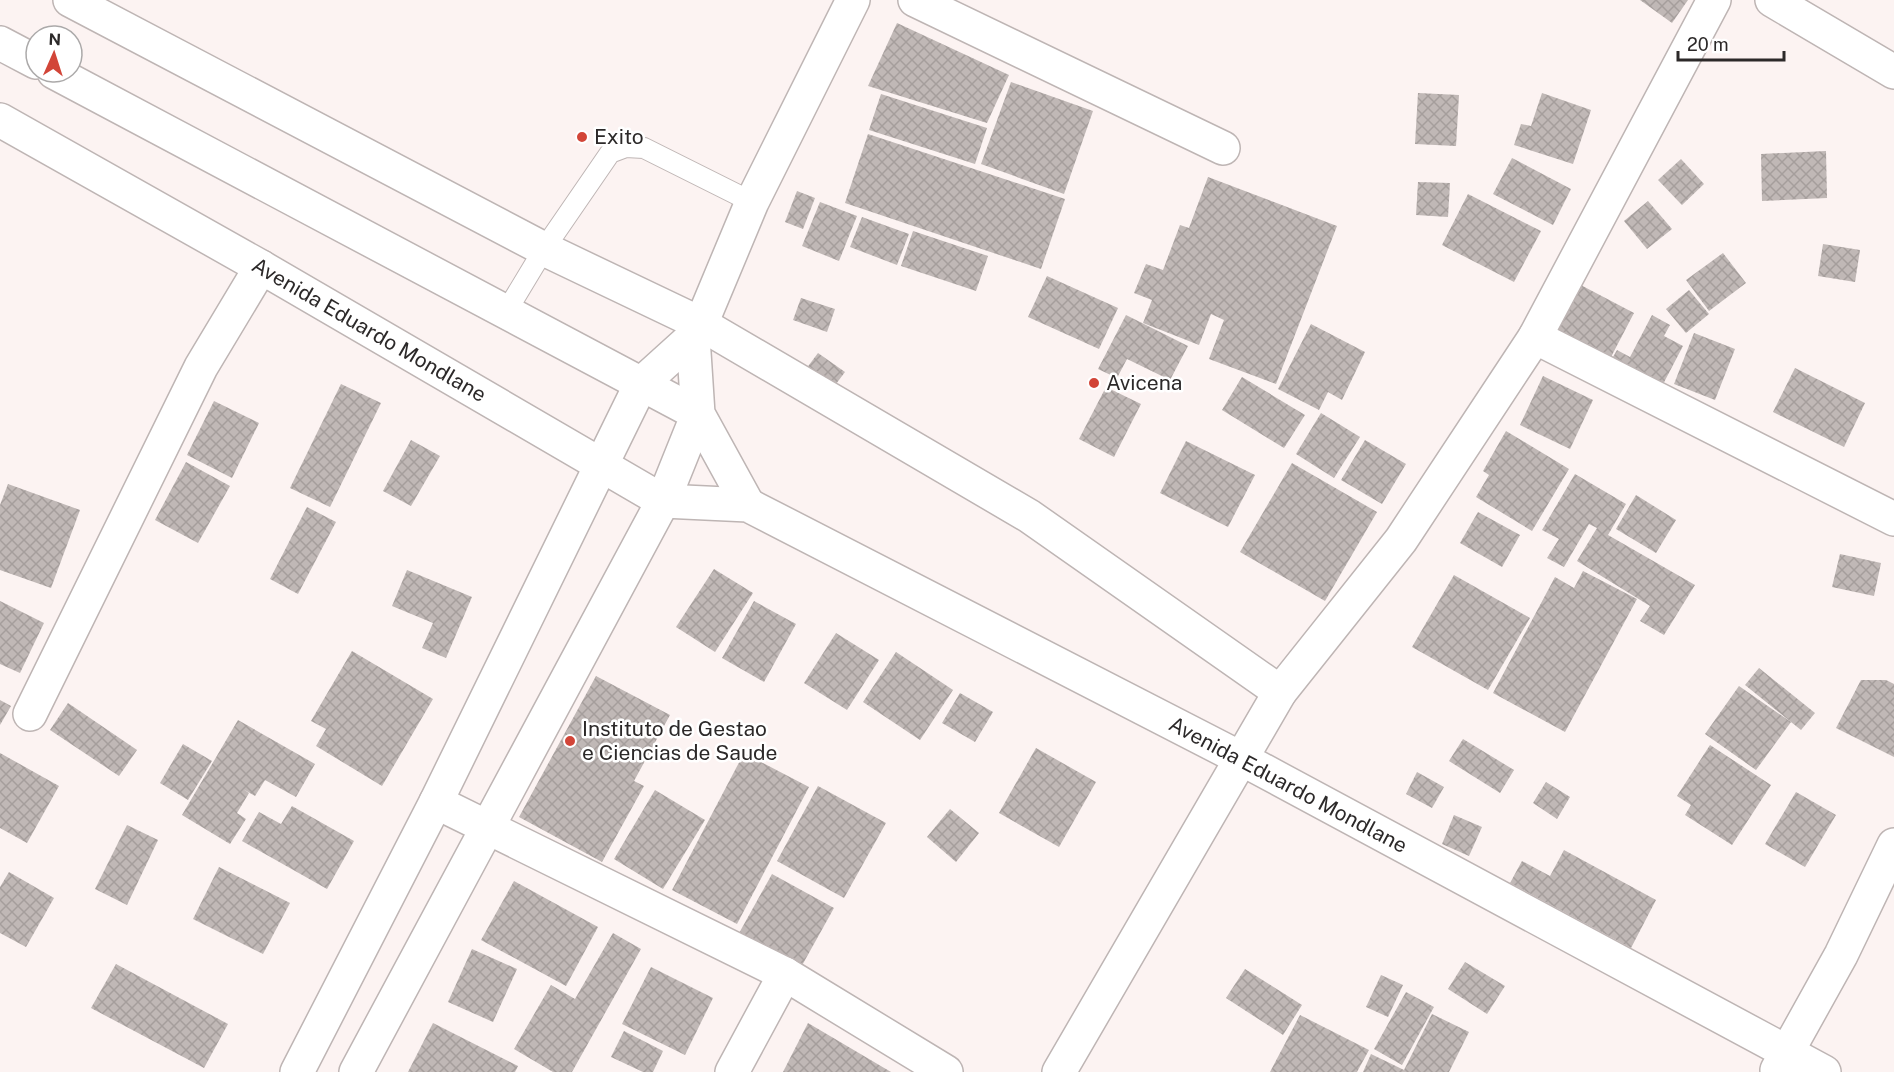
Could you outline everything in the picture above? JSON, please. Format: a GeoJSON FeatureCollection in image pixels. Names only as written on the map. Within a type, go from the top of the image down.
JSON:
{"type":"FeatureCollection","features":[{"type":"Feature","properties":{"kind":"street"},"geometry":{"type":"LineString","coordinates":[[70,0],[697,331],[1029,516],[1280,692]]}},
{"type":"Feature","properties":{"kind":"street"},"geometry":{"type":"LineString","coordinates":[[297,1072],[436,802],[603,466],[641,384],[697,331],[752,202],[853,0]]}},
{"type":"Feature","properties":{"kind":"street"},"geometry":{"type":"LineString","coordinates":[[915,0],[1223,148]]}},
{"type":"Feature","properties":{"kind":"street"},"geometry":{"type":"LineString","coordinates":[[1059,1072],[1280,692],[1401,540],[1535,337],[1714,0]]}},
{"type":"Feature","properties":{"kind":"street"},"geometry":{"type":"LineString","coordinates":[[1773,0],[1894,72]]}},
{"type":"Feature","properties":{"kind":"street"},"geometry":{"type":"LineString","coordinates":[[0,43],[24,56]]}},
{"type":"Feature","properties":{"kind":"street"},"geometry":{"type":"LineString","coordinates":[[77,84],[698,414],[748,505]]}},
{"type":"Feature","properties":{"kind":"street","name":"Avenida Eduardo Mondlane"},"geometry":{"type":"LineString","coordinates":[[0,120],[261,267],[663,501],[748,505],[1242,759],[1782,1062],[1824,1072]]}},
{"type":"Feature","properties":{"kind":"street"},"geometry":{"type":"LineString","coordinates":[[30,714],[201,367],[261,267]]}},
{"type":"Feature","properties":{"kind":"street"},"geometry":{"type":"LineString","coordinates":[[356,1072],[663,501],[698,414],[697,331]]}},
{"type":"Feature","properties":{"kind":"street"},"geometry":{"type":"LineString","coordinates":[[1535,337],[1894,519]]}},
{"type":"Feature","properties":{"kind":"street"},"geometry":{"type":"LineString","coordinates":[[436,802],[785,974],[918,1063],[946,1072]]}},
{"type":"Feature","properties":{"kind":"street"},"geometry":{"type":"LineString","coordinates":[[1782,1062],[1841,955],[1894,845]]}},
{"type":"Feature","properties":{"kind":"street"},"geometry":{"type":"LineString","coordinates":[[732,1072],[785,974]]}},
{"type":"Feature","properties":{"kind":"lane"},"geometry":{"type":"LineString","coordinates":[[506,312],[544,249],[610,153],[626,147],[644,148],[752,202]]}},
{"type":"Feature","properties":{"kind":"building"},"geometry":{"type":"Polygon","coordinates":[[[1640,0],[1688,0],[1672,23],[1640,0]]]}},
{"type":"Feature","properties":{"kind":"building"},"geometry":{"type":"Polygon","coordinates":[[[897,23],[1009,75],[987,123],[868,86],[897,23]]]}},
{"type":"Feature","properties":{"kind":"building"},"geometry":{"type":"Polygon","coordinates":[[[1011,82],[1093,111],[1064,194],[981,164],[1011,82]]]}},
{"type":"Feature","properties":{"kind":"building"},"geometry":{"type":"Polygon","coordinates":[[[1418,93],[1459,95],[1456,146],[1415,144],[1418,93]]]}},
{"type":"Feature","properties":{"kind":"building"},"geometry":{"type":"Polygon","coordinates":[[[1542,93],[1591,110],[1573,164],[1514,145],[1521,124],[1531,126],[1542,93]]]}},
{"type":"Feature","properties":{"kind":"building"},"geometry":{"type":"Polygon","coordinates":[[[881,94],[987,128],[975,164],[869,130],[881,94]]]}},
{"type":"Feature","properties":{"kind":"building"},"geometry":{"type":"Polygon","coordinates":[[[868,134],[1065,199],[1041,269],[845,203],[868,134]]]}},
{"type":"Feature","properties":{"kind":"building"},"geometry":{"type":"Polygon","coordinates":[[[1826,151],[1827,198],[1762,201],[1761,154],[1826,151]]]}},
{"type":"Feature","properties":{"kind":"building"},"geometry":{"type":"Polygon","coordinates":[[[1512,158],[1571,189],[1553,225],[1493,194],[1512,158]]]}},
{"type":"Feature","properties":{"kind":"building"},"geometry":{"type":"Polygon","coordinates":[[[1681,159],[1704,184],[1682,205],[1658,180],[1681,159]]]}},
{"type":"Feature","properties":{"kind":"building"},"geometry":{"type":"Polygon","coordinates":[[[1208,177],[1337,226],[1276,384],[1209,359],[1224,320],[1211,314],[1199,345],[1143,323],[1152,300],[1134,293],[1146,264],[1163,270],[1180,225],[1189,228],[1208,177]]]}},
{"type":"Feature","properties":{"kind":"building"},"geometry":{"type":"Polygon","coordinates":[[[1418,182],[1450,183],[1448,217],[1416,215],[1418,182]]]}},
{"type":"Feature","properties":{"kind":"building"},"geometry":{"type":"Polygon","coordinates":[[[797,191],[815,198],[803,229],[785,222],[797,191]]]}},
{"type":"Feature","properties":{"kind":"building"},"geometry":{"type":"Polygon","coordinates":[[[1468,194],[1541,231],[1514,282],[1442,245],[1468,194]]]}},
{"type":"Feature","properties":{"kind":"building"},"geometry":{"type":"Polygon","coordinates":[[[1648,201],[1672,229],[1647,249],[1624,221],[1648,201]]]}},
{"type":"Feature","properties":{"kind":"building"},"geometry":{"type":"Polygon","coordinates":[[[820,202],[857,216],[839,261],[802,246],[820,202]]]}},
{"type":"Feature","properties":{"kind":"building"},"geometry":{"type":"Polygon","coordinates":[[[862,217],[909,234],[897,265],[850,247],[862,217]]]}},
{"type":"Feature","properties":{"kind":"building"},"geometry":{"type":"Polygon","coordinates":[[[913,231],[988,256],[976,291],[901,266],[913,231]]]}},
{"type":"Feature","properties":{"kind":"building"},"geometry":{"type":"Polygon","coordinates":[[[1823,244],[1860,250],[1855,282],[1818,276],[1823,244]]]}},
{"type":"Feature","properties":{"kind":"building"},"geometry":{"type":"Polygon","coordinates":[[[1723,253],[1746,283],[1709,311],[1686,280],[1723,253]]]}},
{"type":"Feature","properties":{"kind":"building"},"geometry":{"type":"Polygon","coordinates":[[[1047,276],[1118,308],[1099,349],[1028,317],[1047,276]]]}},
{"type":"Feature","properties":{"kind":"building"},"geometry":{"type":"Polygon","coordinates":[[[1575,282],[1634,313],[1611,357],[1597,349],[1590,361],[1546,338],[1575,282]]]}},
{"type":"Feature","properties":{"kind":"building"},"geometry":{"type":"Polygon","coordinates":[[[1689,290],[1709,314],[1686,333],[1666,309],[1689,290]]]}},
{"type":"Feature","properties":{"kind":"building"},"geometry":{"type":"Polygon","coordinates":[[[801,298],[835,309],[827,332],[793,320],[801,298]]]}},
{"type":"Feature","properties":{"kind":"building"},"geometry":{"type":"Polygon","coordinates":[[[1126,315],[1188,346],[1170,380],[1127,359],[1117,378],[1098,369],[1126,315]]]}},
{"type":"Feature","properties":{"kind":"building"},"geometry":{"type":"Polygon","coordinates":[[[1652,315],[1670,325],[1664,336],[1683,346],[1660,390],[1609,364],[1617,350],[1630,357],[1652,315]]]}},
{"type":"Feature","properties":{"kind":"building"},"geometry":{"type":"Polygon","coordinates":[[[1311,324],[1365,352],[1342,400],[1328,392],[1319,410],[1278,389],[1311,324]]]}},
{"type":"Feature","properties":{"kind":"building"},"geometry":{"type":"Polygon","coordinates":[[[1694,333],[1735,349],[1715,400],[1674,384],[1694,333]]]}},
{"type":"Feature","properties":{"kind":"building"},"geometry":{"type":"Polygon","coordinates":[[[818,353],[845,372],[830,392],[803,373],[818,353]]]}},
{"type":"Feature","properties":{"kind":"building"},"geometry":{"type":"Polygon","coordinates":[[[1795,368],[1865,403],[1844,447],[1773,412],[1795,368]]]}},
{"type":"Feature","properties":{"kind":"building"},"geometry":{"type":"Polygon","coordinates":[[[1543,376],[1593,400],[1570,449],[1520,425],[1543,376]]]}},
{"type":"Feature","properties":{"kind":"building"},"geometry":{"type":"Polygon","coordinates":[[[1242,377],[1305,415],[1284,448],[1222,410],[1242,377]]]}},
{"type":"Feature","properties":{"kind":"building"},"geometry":{"type":"Polygon","coordinates":[[[341,384],[381,403],[330,507],[290,488],[341,384]]]}},
{"type":"Feature","properties":{"kind":"building"},"geometry":{"type":"Polygon","coordinates":[[[1106,387],[1141,404],[1114,457],[1079,439],[1106,387]]]}},
{"type":"Feature","properties":{"kind":"building"},"geometry":{"type":"Polygon","coordinates":[[[214,401],[259,423],[232,478],[187,455],[214,401]]]}},
{"type":"Feature","properties":{"kind":"building"},"geometry":{"type":"Polygon","coordinates":[[[1321,413],[1360,437],[1334,478],[1296,454],[1321,413]]]}},
{"type":"Feature","properties":{"kind":"building"},"geometry":{"type":"Polygon","coordinates":[[[1506,431],[1569,469],[1532,531],[1476,497],[1489,475],[1483,471],[1506,431]]]}},
{"type":"Feature","properties":{"kind":"building"},"geometry":{"type":"Polygon","coordinates":[[[411,440],[440,456],[411,506],[383,491],[411,440]]]}},
{"type":"Feature","properties":{"kind":"building"},"geometry":{"type":"Polygon","coordinates":[[[1365,440],[1406,464],[1382,504],[1341,480],[1365,440]]]}},
{"type":"Feature","properties":{"kind":"building"},"geometry":{"type":"Polygon","coordinates":[[[1186,441],[1255,475],[1228,527],[1160,493],[1186,441]]]}},
{"type":"Feature","properties":{"kind":"building"},"geometry":{"type":"Polygon","coordinates":[[[186,462],[230,486],[198,543],[155,520],[186,462]]]}},
{"type":"Feature","properties":{"kind":"building"},"geometry":{"type":"Polygon","coordinates":[[[1292,463],[1377,512],[1325,601],[1240,552],[1292,463]]]}},
{"type":"Feature","properties":{"kind":"building"},"geometry":{"type":"Polygon","coordinates":[[[1575,474],[1626,504],[1608,535],[1695,585],[1664,635],[1640,621],[1650,606],[1577,561],[1597,528],[1589,524],[1564,567],[1547,558],[1559,539],[1542,530],[1575,474]]]}},
{"type":"Feature","properties":{"kind":"building"},"geometry":{"type":"Polygon","coordinates":[[[8,484],[80,510],[51,588],[0,570],[0,505],[8,484]]]}},
{"type":"Feature","properties":{"kind":"building"},"geometry":{"type":"Polygon","coordinates":[[[1636,495],[1676,520],[1656,553],[1616,529],[1636,495]]]}},
{"type":"Feature","properties":{"kind":"building"},"geometry":{"type":"Polygon","coordinates":[[[307,507],[336,522],[298,594],[270,579],[307,507]]]}},
{"type":"Feature","properties":{"kind":"building"},"geometry":{"type":"Polygon","coordinates":[[[1478,512],[1520,535],[1502,567],[1460,543],[1478,512]]]}},
{"type":"Feature","properties":{"kind":"building"},"geometry":{"type":"Polygon","coordinates":[[[1840,554],[1881,563],[1874,596],[1832,587],[1840,554]]]}},
{"type":"Feature","properties":{"kind":"building"},"geometry":{"type":"Polygon","coordinates":[[[714,569],[753,593],[715,652],[676,627],[714,569]]]}},
{"type":"Feature","properties":{"kind":"building"},"geometry":{"type":"Polygon","coordinates":[[[407,570],[472,597],[446,658],[422,648],[433,623],[392,606],[407,570]]]}},
{"type":"Feature","properties":{"kind":"building"},"geometry":{"type":"Polygon","coordinates":[[[1583,571],[1637,599],[1565,732],[1493,693],[1555,577],[1574,588],[1583,571]]]}},
{"type":"Feature","properties":{"kind":"building"},"geometry":{"type":"Polygon","coordinates":[[[1454,575],[1530,618],[1488,690],[1412,647],[1454,575]]]}},
{"type":"Feature","properties":{"kind":"building"},"geometry":{"type":"Polygon","coordinates":[[[0,601],[44,623],[20,673],[0,664],[0,601]]]}},
{"type":"Feature","properties":{"kind":"building"},"geometry":{"type":"Polygon","coordinates":[[[754,601],[796,624],[764,682],[722,658],[754,601]]]}},
{"type":"Feature","properties":{"kind":"building"},"geometry":{"type":"Polygon","coordinates":[[[836,633],[879,660],[847,710],[804,683],[836,633]]]}},
{"type":"Feature","properties":{"kind":"building"},"geometry":{"type":"Polygon","coordinates":[[[352,651],[433,699],[382,786],[316,746],[326,729],[311,721],[352,651]]]}},
{"type":"Feature","properties":{"kind":"building"},"geometry":{"type":"Polygon","coordinates":[[[896,652],[953,690],[920,740],[863,702],[896,652]]]}},
{"type":"Feature","properties":{"kind":"building"},"geometry":{"type":"Polygon","coordinates":[[[1759,668],[1815,713],[1801,730],[1745,685],[1759,668]]]}},
{"type":"Feature","properties":{"kind":"building"},"geometry":{"type":"Polygon","coordinates":[[[596,676],[670,715],[634,781],[644,786],[602,862],[519,817],[596,676]]]}},
{"type":"Feature","properties":{"kind":"building"},"geometry":{"type":"Polygon","coordinates":[[[1861,680],[1886,680],[1894,684],[1894,757],[1836,728],[1861,680]]]}},
{"type":"Feature","properties":{"kind":"building"},"geometry":{"type":"Polygon","coordinates":[[[1739,686],[1791,722],[1756,770],[1705,734],[1739,686]]]}},
{"type":"Feature","properties":{"kind":"building"},"geometry":{"type":"Polygon","coordinates":[[[960,693],[993,712],[975,742],[942,723],[960,693]]]}},
{"type":"Feature","properties":{"kind":"building"},"geometry":{"type":"Polygon","coordinates":[[[0,700],[11,706],[0,725],[0,700]]]}},
{"type":"Feature","properties":{"kind":"building"},"geometry":{"type":"Polygon","coordinates":[[[68,703],[137,750],[119,776],[50,730],[68,703]]]}},
{"type":"Feature","properties":{"kind":"building"},"geometry":{"type":"Polygon","coordinates":[[[238,720],[315,764],[296,797],[265,780],[255,796],[243,789],[249,793],[237,813],[246,819],[230,844],[182,815],[238,720]]]}},
{"type":"Feature","properties":{"kind":"building"},"geometry":{"type":"Polygon","coordinates":[[[1463,739],[1514,770],[1500,793],[1449,761],[1463,739]]]}},
{"type":"Feature","properties":{"kind":"building"},"geometry":{"type":"Polygon","coordinates":[[[183,744],[212,761],[188,800],[160,783],[183,744]]]}},
{"type":"Feature","properties":{"kind":"building"},"geometry":{"type":"Polygon","coordinates":[[[1710,745],[1771,785],[1732,845],[1685,815],[1691,805],[1677,796],[1710,745]]]}},
{"type":"Feature","properties":{"kind":"building"},"geometry":{"type":"Polygon","coordinates":[[[1036,748],[1096,782],[1059,847],[999,813],[1036,748]]]}},
{"type":"Feature","properties":{"kind":"building"},"geometry":{"type":"Polygon","coordinates":[[[0,753],[59,786],[27,843],[0,828],[0,753]]]}},
{"type":"Feature","properties":{"kind":"building"},"geometry":{"type":"Polygon","coordinates":[[[744,753],[809,787],[737,924],[672,890],[744,753]]]}},
{"type":"Feature","properties":{"kind":"building"},"geometry":{"type":"Polygon","coordinates":[[[1417,772],[1444,787],[1432,808],[1406,794],[1417,772]]]}},
{"type":"Feature","properties":{"kind":"building"},"geometry":{"type":"Polygon","coordinates":[[[1546,782],[1570,797],[1557,819],[1533,803],[1546,782]]]}},
{"type":"Feature","properties":{"kind":"building"},"geometry":{"type":"Polygon","coordinates":[[[818,786],[886,823],[844,898],[777,861],[818,786]]]}},
{"type":"Feature","properties":{"kind":"building"},"geometry":{"type":"Polygon","coordinates":[[[655,790],[705,820],[663,889],[614,859],[655,790]]]}},
{"type":"Feature","properties":{"kind":"building"},"geometry":{"type":"Polygon","coordinates":[[[1796,792],[1836,815],[1805,867],[1765,844],[1796,792]]]}},
{"type":"Feature","properties":{"kind":"building"},"geometry":{"type":"Polygon","coordinates":[[[292,806],[354,841],[327,889],[242,841],[259,812],[281,824],[292,806]]]}},
{"type":"Feature","properties":{"kind":"building"},"geometry":{"type":"Polygon","coordinates":[[[950,809],[979,833],[956,862],[927,837],[950,809]]]}},
{"type":"Feature","properties":{"kind":"building"},"geometry":{"type":"Polygon","coordinates":[[[1454,815],[1482,827],[1469,856],[1442,844],[1454,815]]]}},
{"type":"Feature","properties":{"kind":"building"},"geometry":{"type":"Polygon","coordinates":[[[127,825],[158,840],[127,905],[95,889],[127,825]]]}},
{"type":"Feature","properties":{"kind":"building"},"geometry":{"type":"Polygon","coordinates":[[[1564,850],[1656,900],[1631,948],[1510,883],[1522,861],[1550,876],[1564,850]]]}},
{"type":"Feature","properties":{"kind":"building"},"geometry":{"type":"Polygon","coordinates":[[[219,867],[290,903],[263,954],[193,919],[219,867]]]}},
{"type":"Feature","properties":{"kind":"building"},"geometry":{"type":"Polygon","coordinates":[[[9,872],[54,898],[26,947],[0,933],[0,887],[9,872]]]}},
{"type":"Feature","properties":{"kind":"building"},"geometry":{"type":"Polygon","coordinates":[[[772,874],[834,908],[800,969],[738,935],[772,874]]]}},
{"type":"Feature","properties":{"kind":"building"},"geometry":{"type":"Polygon","coordinates":[[[514,881],[598,927],[566,986],[481,940],[514,881]]]}},
{"type":"Feature","properties":{"kind":"building"},"geometry":{"type":"Polygon","coordinates":[[[613,933],[641,949],[572,1072],[553,1072],[514,1049],[551,985],[575,999],[613,933]]]}},
{"type":"Feature","properties":{"kind":"building"},"geometry":{"type":"Polygon","coordinates":[[[472,949],[517,969],[493,1022],[448,1002],[472,949]]]}},
{"type":"Feature","properties":{"kind":"building"},"geometry":{"type":"Polygon","coordinates":[[[1465,962],[1505,986],[1487,1014],[1448,989],[1465,962]]]}},
{"type":"Feature","properties":{"kind":"building"},"geometry":{"type":"Polygon","coordinates":[[[116,964],[228,1024],[204,1068],[91,1008],[116,964]]]}},
{"type":"Feature","properties":{"kind":"building"},"geometry":{"type":"Polygon","coordinates":[[[651,967],[713,998],[685,1055],[622,1024],[651,967]]]}},
{"type":"Feature","properties":{"kind":"building"},"geometry":{"type":"Polygon","coordinates":[[[1245,969],[1302,1005],[1283,1035],[1226,998],[1245,969]]]}},
{"type":"Feature","properties":{"kind":"building"},"geometry":{"type":"Polygon","coordinates":[[[1381,975],[1403,985],[1388,1017],[1366,1007],[1381,975]]]}},
{"type":"Feature","properties":{"kind":"building"},"geometry":{"type":"Polygon","coordinates":[[[1406,992],[1434,1007],[1402,1065],[1374,1049],[1406,992]]]}},
{"type":"Feature","properties":{"kind":"building"},"geometry":{"type":"Polygon","coordinates":[[[1432,1014],[1469,1032],[1449,1072],[1363,1072],[1371,1054],[1404,1070],[1432,1014]]]}},
{"type":"Feature","properties":{"kind":"building"},"geometry":{"type":"Polygon","coordinates":[[[1300,1015],[1369,1050],[1357,1072],[1270,1072],[1300,1015]]]}},
{"type":"Feature","properties":{"kind":"building"},"geometry":{"type":"Polygon","coordinates":[[[433,1023],[518,1066],[515,1072],[408,1072],[433,1023]]]}},
{"type":"Feature","properties":{"kind":"building"},"geometry":{"type":"Polygon","coordinates":[[[808,1023],[891,1072],[783,1072],[808,1023]]]}},
{"type":"Feature","properties":{"kind":"building"},"geometry":{"type":"Polygon","coordinates":[[[624,1031],[663,1051],[653,1072],[643,1072],[611,1057],[624,1031]]]}},
{"type":"Feature","properties":{"kind":"place","name":"Exito"},"geometry":{"type":"Point","coordinates":[582,137]}},
{"type":"Feature","properties":{"kind":"place","name":"Avicena"},"geometry":{"type":"Point","coordinates":[1094,383]}},
{"type":"Feature","properties":{"kind":"place","name":"Instituto de Gestao e Ciencias de Saude"},"geometry":{"type":"Point","coordinates":[570,741]}}]}
